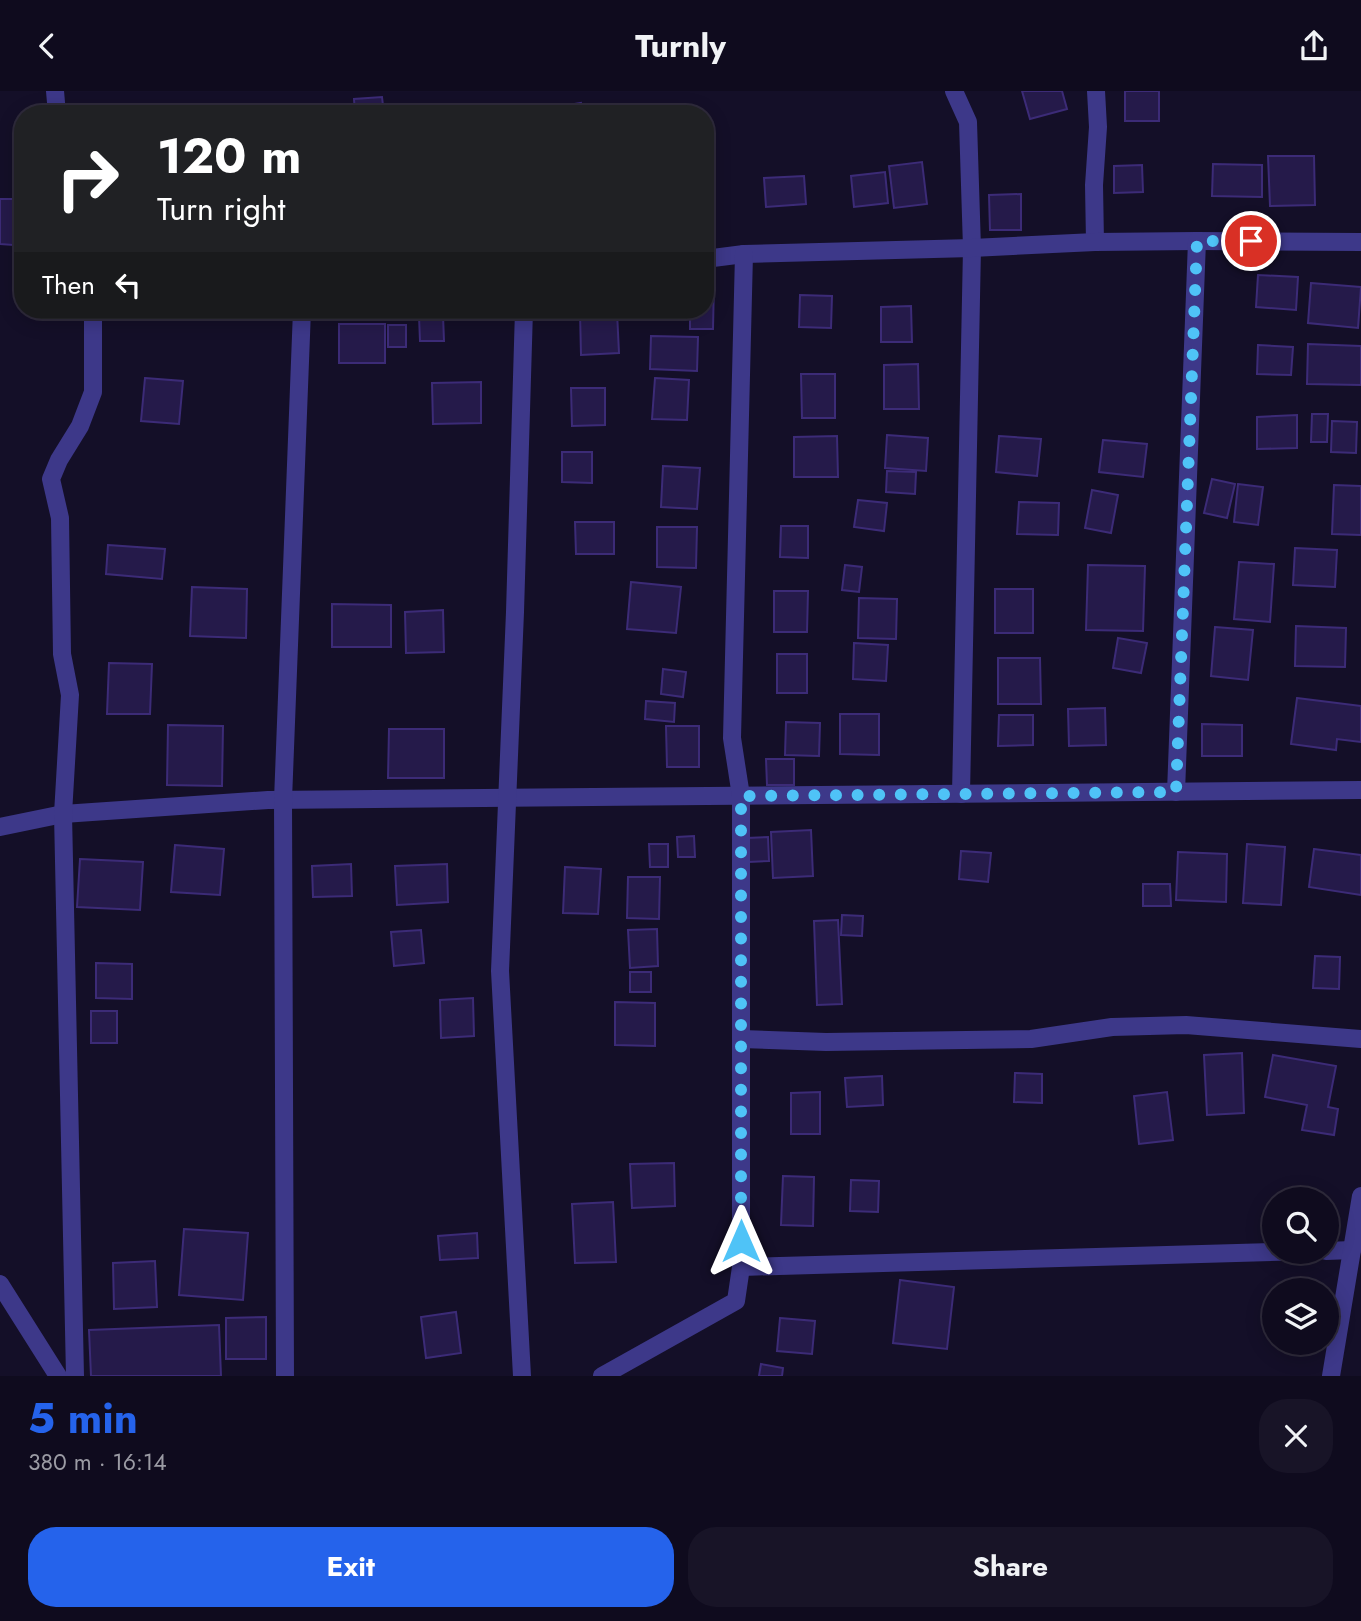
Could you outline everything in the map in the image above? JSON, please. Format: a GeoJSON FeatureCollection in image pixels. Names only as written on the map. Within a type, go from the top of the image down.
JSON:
{"type":"FeatureCollection","features":[{"type":"Feature","properties":{"kind":"street"},"geometry":{"type":"LineString","coordinates":[[954,91],[968,122],[972,248],[961,794]]}},
{"type":"Feature","properties":{"kind":"street"},"geometry":{"type":"LineString","coordinates":[[1095,242],[1094,185],[1098,128],[1096,91]]}},
{"type":"Feature","properties":{"kind":"street"},"geometry":{"type":"LineString","coordinates":[[1176,792],[1197,241]]}},
{"type":"Feature","properties":{"kind":"street"},"geometry":{"type":"LineString","coordinates":[[714,258],[744,254],[1095,242],[1361,242]]}},
{"type":"Feature","properties":{"kind":"street"},"geometry":{"type":"LineString","coordinates":[[602,1376],[736,1301],[741,1267],[741,796],[733,737],[744,254]]}},
{"type":"Feature","properties":{"kind":"street"},"geometry":{"type":"LineString","coordinates":[[75,1376],[63,814],[70,695],[62,654],[60,518],[51,479],[59,460],[80,426],[93,392],[93,319]]}},
{"type":"Feature","properties":{"kind":"street"},"geometry":{"type":"LineString","coordinates":[[285,1376],[284,800],[302,319]]}},
{"type":"Feature","properties":{"kind":"street"},"geometry":{"type":"LineString","coordinates":[[523,1376],[500,971],[524,319]]}},
{"type":"Feature","properties":{"kind":"street"},"geometry":{"type":"LineString","coordinates":[[0,827],[63,814],[284,800],[1361,790]]}},
{"type":"Feature","properties":{"kind":"street"},"geometry":{"type":"LineString","coordinates":[[741,1039],[826,1042],[1031,1039],[1112,1027],[1186,1025],[1361,1039]]}},
{"type":"Feature","properties":{"kind":"street"},"geometry":{"type":"LineString","coordinates":[[1331,1376],[1361,1196]]}},
{"type":"Feature","properties":{"kind":"street"},"geometry":{"type":"LineString","coordinates":[[1339,1250],[1352,1250]]}},
{"type":"Feature","properties":{"kind":"street"},"geometry":{"type":"LineString","coordinates":[[741,1267],[1262,1252]]}},
{"type":"Feature","properties":{"kind":"street"},"geometry":{"type":"LineString","coordinates":[[0,1284],[58,1376]]}},
{"type":"Feature","properties":{"kind":"building"},"geometry":{"type":"Polygon","coordinates":[[[1022,91],[1062,91],[1067,109],[1030,119],[1022,91]]]}},
{"type":"Feature","properties":{"kind":"building"},"geometry":{"type":"Polygon","coordinates":[[[1125,91],[1159,91],[1159,121],[1125,121],[1125,91]]]}},
{"type":"Feature","properties":{"kind":"building"},"geometry":{"type":"Polygon","coordinates":[[[382,97],[383,105],[354,105],[354,99],[382,97]]]}},
{"type":"Feature","properties":{"kind":"building"},"geometry":{"type":"Polygon","coordinates":[[[1268,156],[1314,156],[1315,205],[1270,206],[1268,156]]]}},
{"type":"Feature","properties":{"kind":"building"},"geometry":{"type":"Polygon","coordinates":[[[922,162],[927,204],[894,208],[889,166],[922,162]]]}},
{"type":"Feature","properties":{"kind":"building"},"geometry":{"type":"Polygon","coordinates":[[[1213,164],[1262,165],[1262,197],[1212,196],[1213,164]]]}},
{"type":"Feature","properties":{"kind":"building"},"geometry":{"type":"Polygon","coordinates":[[[1142,165],[1143,192],[1114,193],[1114,166],[1142,165]]]}},
{"type":"Feature","properties":{"kind":"building"},"geometry":{"type":"Polygon","coordinates":[[[885,172],[888,203],[854,207],[851,176],[885,172]]]}},
{"type":"Feature","properties":{"kind":"building"},"geometry":{"type":"Polygon","coordinates":[[[804,176],[806,204],[766,207],[764,178],[804,176]]]}},
{"type":"Feature","properties":{"kind":"building"},"geometry":{"type":"Polygon","coordinates":[[[1021,194],[1021,230],[990,230],[989,195],[1021,194]]]}},
{"type":"Feature","properties":{"kind":"building"},"geometry":{"type":"Polygon","coordinates":[[[0,199],[13,199],[13,245],[0,244],[0,199]]]}},
{"type":"Feature","properties":{"kind":"building"},"geometry":{"type":"Polygon","coordinates":[[[1258,275],[1298,277],[1296,310],[1256,307],[1258,275]]]}},
{"type":"Feature","properties":{"kind":"building"},"geometry":{"type":"Polygon","coordinates":[[[1311,283],[1361,287],[1358,328],[1308,323],[1311,283]]]}},
{"type":"Feature","properties":{"kind":"building"},"geometry":{"type":"Polygon","coordinates":[[[800,295],[832,296],[831,328],[799,327],[800,295]]]}},
{"type":"Feature","properties":{"kind":"building"},"geometry":{"type":"Polygon","coordinates":[[[911,306],[912,342],[881,342],[881,307],[911,306]]]}},
{"type":"Feature","properties":{"kind":"building"},"geometry":{"type":"Polygon","coordinates":[[[419,319],[443,319],[444,341],[420,341],[419,319]]]}},
{"type":"Feature","properties":{"kind":"building"},"geometry":{"type":"Polygon","coordinates":[[[580,319],[617,319],[619,353],[581,355],[580,319]]]}},
{"type":"Feature","properties":{"kind":"building"},"geometry":{"type":"Polygon","coordinates":[[[690,319],[713,319],[713,329],[690,329],[690,319]]]}},
{"type":"Feature","properties":{"kind":"building"},"geometry":{"type":"Polygon","coordinates":[[[339,324],[385,324],[385,363],[339,363],[339,324]]]}},
{"type":"Feature","properties":{"kind":"building"},"geometry":{"type":"Polygon","coordinates":[[[388,325],[406,325],[406,347],[388,347],[388,325]]]}},
{"type":"Feature","properties":{"kind":"building"},"geometry":{"type":"Polygon","coordinates":[[[651,336],[698,337],[697,371],[650,369],[651,336]]]}},
{"type":"Feature","properties":{"kind":"building"},"geometry":{"type":"Polygon","coordinates":[[[1308,344],[1361,346],[1361,385],[1307,384],[1308,344]]]}},
{"type":"Feature","properties":{"kind":"building"},"geometry":{"type":"Polygon","coordinates":[[[1258,345],[1293,347],[1291,375],[1257,374],[1258,345]]]}},
{"type":"Feature","properties":{"kind":"building"},"geometry":{"type":"Polygon","coordinates":[[[918,364],[919,409],[884,409],[884,365],[918,364]]]}},
{"type":"Feature","properties":{"kind":"building"},"geometry":{"type":"Polygon","coordinates":[[[801,374],[835,374],[835,418],[802,418],[801,374]]]}},
{"type":"Feature","properties":{"kind":"building"},"geometry":{"type":"Polygon","coordinates":[[[145,378],[183,381],[179,424],[141,421],[145,378]]]}},
{"type":"Feature","properties":{"kind":"building"},"geometry":{"type":"Polygon","coordinates":[[[655,378],[689,380],[687,420],[652,419],[655,378]]]}},
{"type":"Feature","properties":{"kind":"building"},"geometry":{"type":"Polygon","coordinates":[[[481,382],[481,423],[433,424],[432,383],[481,382]]]}},
{"type":"Feature","properties":{"kind":"building"},"geometry":{"type":"Polygon","coordinates":[[[571,388],[605,388],[605,425],[572,426],[571,388]]]}},
{"type":"Feature","properties":{"kind":"building"},"geometry":{"type":"Polygon","coordinates":[[[1312,414],[1328,414],[1327,442],[1311,442],[1312,414]]]}},
{"type":"Feature","properties":{"kind":"building"},"geometry":{"type":"Polygon","coordinates":[[[1297,415],[1297,448],[1257,449],[1257,417],[1297,415]]]}},
{"type":"Feature","properties":{"kind":"building"},"geometry":{"type":"Polygon","coordinates":[[[1332,421],[1357,422],[1356,453],[1331,452],[1332,421]]]}},
{"type":"Feature","properties":{"kind":"building"},"geometry":{"type":"Polygon","coordinates":[[[887,435],[928,438],[926,471],[885,468],[887,435]]]}},
{"type":"Feature","properties":{"kind":"building"},"geometry":{"type":"Polygon","coordinates":[[[837,436],[838,477],[794,477],[794,437],[837,436]]]}},
{"type":"Feature","properties":{"kind":"building"},"geometry":{"type":"Polygon","coordinates":[[[999,436],[1041,439],[1037,476],[996,472],[999,436]]]}},
{"type":"Feature","properties":{"kind":"building"},"geometry":{"type":"Polygon","coordinates":[[[1103,440],[1147,444],[1143,477],[1099,472],[1103,440]]]}},
{"type":"Feature","properties":{"kind":"building"},"geometry":{"type":"Polygon","coordinates":[[[562,452],[592,452],[592,483],[562,482],[562,452]]]}},
{"type":"Feature","properties":{"kind":"building"},"geometry":{"type":"Polygon","coordinates":[[[663,466],[700,468],[697,509],[661,507],[663,466]]]}},
{"type":"Feature","properties":{"kind":"building"},"geometry":{"type":"Polygon","coordinates":[[[887,471],[916,472],[915,494],[886,492],[887,471]]]}},
{"type":"Feature","properties":{"kind":"building"},"geometry":{"type":"Polygon","coordinates":[[[1212,479],[1235,484],[1227,518],[1204,513],[1212,479]]]}},
{"type":"Feature","properties":{"kind":"building"},"geometry":{"type":"Polygon","coordinates":[[[1238,484],[1263,487],[1258,525],[1234,522],[1238,484]]]}},
{"type":"Feature","properties":{"kind":"building"},"geometry":{"type":"Polygon","coordinates":[[[1334,485],[1361,486],[1361,535],[1332,534],[1334,485]]]}},
{"type":"Feature","properties":{"kind":"building"},"geometry":{"type":"Polygon","coordinates":[[[1092,490],[1118,495],[1111,533],[1085,528],[1092,490]]]}},
{"type":"Feature","properties":{"kind":"building"},"geometry":{"type":"Polygon","coordinates":[[[858,500],[887,503],[884,531],[854,527],[858,500]]]}},
{"type":"Feature","properties":{"kind":"building"},"geometry":{"type":"Polygon","coordinates":[[[1019,502],[1059,503],[1058,535],[1017,534],[1019,502]]]}},
{"type":"Feature","properties":{"kind":"building"},"geometry":{"type":"Polygon","coordinates":[[[575,522],[614,522],[614,554],[576,554],[575,522]]]}},
{"type":"Feature","properties":{"kind":"building"},"geometry":{"type":"Polygon","coordinates":[[[781,526],[808,526],[808,558],[780,557],[781,526]]]}},
{"type":"Feature","properties":{"kind":"building"},"geometry":{"type":"Polygon","coordinates":[[[657,527],[697,527],[696,568],[657,567],[657,527]]]}},
{"type":"Feature","properties":{"kind":"building"},"geometry":{"type":"Polygon","coordinates":[[[108,545],[165,549],[162,579],[106,574],[108,545]]]}},
{"type":"Feature","properties":{"kind":"building"},"geometry":{"type":"Polygon","coordinates":[[[1295,548],[1337,550],[1335,587],[1293,585],[1295,548]]]}},
{"type":"Feature","properties":{"kind":"building"},"geometry":{"type":"Polygon","coordinates":[[[1239,562],[1274,564],[1270,622],[1234,619],[1239,562]]]}},
{"type":"Feature","properties":{"kind":"building"},"geometry":{"type":"Polygon","coordinates":[[[845,565],[862,567],[859,592],[842,590],[845,565]]]}},
{"type":"Feature","properties":{"kind":"building"},"geometry":{"type":"Polygon","coordinates":[[[1088,565],[1145,566],[1143,631],[1086,630],[1088,565]]]}},
{"type":"Feature","properties":{"kind":"building"},"geometry":{"type":"Polygon","coordinates":[[[631,582],[681,587],[676,633],[627,629],[631,582]]]}},
{"type":"Feature","properties":{"kind":"building"},"geometry":{"type":"Polygon","coordinates":[[[192,587],[247,589],[246,638],[190,636],[192,587]]]}},
{"type":"Feature","properties":{"kind":"building"},"geometry":{"type":"Polygon","coordinates":[[[995,589],[1033,589],[1033,633],[995,633],[995,589]]]}},
{"type":"Feature","properties":{"kind":"building"},"geometry":{"type":"Polygon","coordinates":[[[774,591],[808,591],[807,632],[774,632],[774,591]]]}},
{"type":"Feature","properties":{"kind":"building"},"geometry":{"type":"Polygon","coordinates":[[[859,598],[897,599],[896,639],[858,638],[859,598]]]}},
{"type":"Feature","properties":{"kind":"building"},"geometry":{"type":"Polygon","coordinates":[[[332,604],[391,605],[391,647],[332,647],[332,604]]]}},
{"type":"Feature","properties":{"kind":"building"},"geometry":{"type":"Polygon","coordinates":[[[443,610],[444,652],[406,653],[405,612],[443,610]]]}},
{"type":"Feature","properties":{"kind":"building"},"geometry":{"type":"Polygon","coordinates":[[[1296,626],[1346,628],[1345,667],[1295,666],[1296,626]]]}},
{"type":"Feature","properties":{"kind":"building"},"geometry":{"type":"Polygon","coordinates":[[[1215,627],[1253,630],[1248,680],[1211,676],[1215,627]]]}},
{"type":"Feature","properties":{"kind":"building"},"geometry":{"type":"Polygon","coordinates":[[[1118,638],[1147,643],[1141,673],[1113,668],[1118,638]]]}},
{"type":"Feature","properties":{"kind":"building"},"geometry":{"type":"Polygon","coordinates":[[[854,643],[888,645],[886,681],[853,679],[854,643]]]}},
{"type":"Feature","properties":{"kind":"building"},"geometry":{"type":"Polygon","coordinates":[[[777,654],[807,654],[807,693],[777,693],[777,654]]]}},
{"type":"Feature","properties":{"kind":"building"},"geometry":{"type":"Polygon","coordinates":[[[998,658],[1040,658],[1041,704],[998,704],[998,658]]]}},
{"type":"Feature","properties":{"kind":"building"},"geometry":{"type":"Polygon","coordinates":[[[109,663],[152,664],[150,714],[107,714],[109,663]]]}},
{"type":"Feature","properties":{"kind":"building"},"geometry":{"type":"Polygon","coordinates":[[[663,669],[686,672],[683,697],[661,694],[663,669]]]}},
{"type":"Feature","properties":{"kind":"building"},"geometry":{"type":"Polygon","coordinates":[[[1297,698],[1361,706],[1361,742],[1337,739],[1336,750],[1291,744],[1297,698]]]}},
{"type":"Feature","properties":{"kind":"building"},"geometry":{"type":"Polygon","coordinates":[[[646,701],[675,703],[674,722],[645,719],[646,701]]]}},
{"type":"Feature","properties":{"kind":"building"},"geometry":{"type":"Polygon","coordinates":[[[1105,708],[1106,745],[1069,746],[1068,709],[1105,708]]]}},
{"type":"Feature","properties":{"kind":"building"},"geometry":{"type":"Polygon","coordinates":[[[840,714],[879,714],[879,755],[840,754],[840,714]]]}},
{"type":"Feature","properties":{"kind":"building"},"geometry":{"type":"Polygon","coordinates":[[[999,715],[1033,715],[1033,745],[998,746],[999,715]]]}},
{"type":"Feature","properties":{"kind":"building"},"geometry":{"type":"Polygon","coordinates":[[[786,722],[820,723],[819,756],[785,755],[786,722]]]}},
{"type":"Feature","properties":{"kind":"building"},"geometry":{"type":"Polygon","coordinates":[[[1202,724],[1242,725],[1242,756],[1202,756],[1202,724]]]}},
{"type":"Feature","properties":{"kind":"building"},"geometry":{"type":"Polygon","coordinates":[[[168,725],[223,726],[222,786],[167,785],[168,725]]]}},
{"type":"Feature","properties":{"kind":"building"},"geometry":{"type":"Polygon","coordinates":[[[666,726],[699,726],[699,767],[667,767],[666,726]]]}},
{"type":"Feature","properties":{"kind":"building"},"geometry":{"type":"Polygon","coordinates":[[[389,729],[444,729],[444,778],[388,778],[389,729]]]}},
{"type":"Feature","properties":{"kind":"building"},"geometry":{"type":"Polygon","coordinates":[[[766,759],[794,759],[794,785],[767,785],[766,759]]]}},
{"type":"Feature","properties":{"kind":"building"},"geometry":{"type":"Polygon","coordinates":[[[811,830],[813,876],[773,878],[771,832],[811,830]]]}},
{"type":"Feature","properties":{"kind":"building"},"geometry":{"type":"Polygon","coordinates":[[[694,836],[695,857],[678,857],[677,837],[694,836]]]}},
{"type":"Feature","properties":{"kind":"building"},"geometry":{"type":"Polygon","coordinates":[[[768,837],[769,861],[749,862],[747,838],[768,837]]]}},
{"type":"Feature","properties":{"kind":"building"},"geometry":{"type":"Polygon","coordinates":[[[649,844],[668,844],[668,867],[650,867],[649,844]]]}},
{"type":"Feature","properties":{"kind":"building"},"geometry":{"type":"Polygon","coordinates":[[[1247,844],[1285,847],[1281,905],[1243,903],[1247,844]]]}},
{"type":"Feature","properties":{"kind":"building"},"geometry":{"type":"Polygon","coordinates":[[[175,845],[224,849],[220,895],[171,892],[175,845]]]}},
{"type":"Feature","properties":{"kind":"building"},"geometry":{"type":"Polygon","coordinates":[[[1314,849],[1361,855],[1361,895],[1309,887],[1314,849]]]}},
{"type":"Feature","properties":{"kind":"building"},"geometry":{"type":"Polygon","coordinates":[[[961,851],[991,853],[988,882],[959,879],[961,851]]]}},
{"type":"Feature","properties":{"kind":"building"},"geometry":{"type":"Polygon","coordinates":[[[1178,852],[1227,854],[1226,902],[1176,900],[1178,852]]]}},
{"type":"Feature","properties":{"kind":"building"},"geometry":{"type":"Polygon","coordinates":[[[80,859],[143,862],[140,910],[77,907],[80,859]]]}},
{"type":"Feature","properties":{"kind":"building"},"geometry":{"type":"Polygon","coordinates":[[[351,864],[352,896],[313,897],[312,866],[351,864]]]}},
{"type":"Feature","properties":{"kind":"building"},"geometry":{"type":"Polygon","coordinates":[[[447,864],[448,902],[397,905],[395,866],[447,864]]]}},
{"type":"Feature","properties":{"kind":"building"},"geometry":{"type":"Polygon","coordinates":[[[565,867],[601,869],[598,914],[563,913],[565,867]]]}},
{"type":"Feature","properties":{"kind":"building"},"geometry":{"type":"Polygon","coordinates":[[[628,877],[660,877],[659,919],[627,918],[628,877]]]}},
{"type":"Feature","properties":{"kind":"building"},"geometry":{"type":"Polygon","coordinates":[[[1143,884],[1170,884],[1171,906],[1143,906],[1143,884]]]}},
{"type":"Feature","properties":{"kind":"building"},"geometry":{"type":"Polygon","coordinates":[[[842,915],[863,916],[862,936],[841,935],[842,915]]]}},
{"type":"Feature","properties":{"kind":"building"},"geometry":{"type":"Polygon","coordinates":[[[838,920],[842,1004],[817,1005],[814,921],[838,920]]]}},
{"type":"Feature","properties":{"kind":"building"},"geometry":{"type":"Polygon","coordinates":[[[657,929],[658,966],[630,968],[628,930],[657,929]]]}},
{"type":"Feature","properties":{"kind":"building"},"geometry":{"type":"Polygon","coordinates":[[[421,930],[424,963],[394,966],[391,932],[421,930]]]}},
{"type":"Feature","properties":{"kind":"building"},"geometry":{"type":"Polygon","coordinates":[[[1315,956],[1340,957],[1339,989],[1313,988],[1315,956]]]}},
{"type":"Feature","properties":{"kind":"building"},"geometry":{"type":"Polygon","coordinates":[[[96,963],[132,964],[132,999],[96,998],[96,963]]]}},
{"type":"Feature","properties":{"kind":"building"},"geometry":{"type":"Polygon","coordinates":[[[630,972],[651,972],[651,992],[630,992],[630,972]]]}},
{"type":"Feature","properties":{"kind":"building"},"geometry":{"type":"Polygon","coordinates":[[[473,998],[474,1036],[441,1038],[440,1000],[473,998]]]}},
{"type":"Feature","properties":{"kind":"building"},"geometry":{"type":"Polygon","coordinates":[[[615,1002],[655,1003],[655,1046],[615,1045],[615,1002]]]}},
{"type":"Feature","properties":{"kind":"building"},"geometry":{"type":"Polygon","coordinates":[[[91,1011],[117,1011],[117,1043],[91,1043],[91,1011]]]}},
{"type":"Feature","properties":{"kind":"building"},"geometry":{"type":"Polygon","coordinates":[[[1242,1053],[1244,1113],[1207,1115],[1204,1055],[1242,1053]]]}},
{"type":"Feature","properties":{"kind":"building"},"geometry":{"type":"Polygon","coordinates":[[[1273,1055],[1336,1066],[1328,1107],[1338,1109],[1334,1135],[1302,1130],[1307,1105],[1265,1097],[1273,1055]]]}},
{"type":"Feature","properties":{"kind":"building"},"geometry":{"type":"Polygon","coordinates":[[[1015,1073],[1042,1074],[1042,1103],[1014,1102],[1015,1073]]]}},
{"type":"Feature","properties":{"kind":"building"},"geometry":{"type":"Polygon","coordinates":[[[882,1076],[883,1105],[847,1107],[845,1078],[882,1076]]]}},
{"type":"Feature","properties":{"kind":"building"},"geometry":{"type":"Polygon","coordinates":[[[820,1092],[820,1134],[791,1134],[791,1093],[820,1092]]]}},
{"type":"Feature","properties":{"kind":"building"},"geometry":{"type":"Polygon","coordinates":[[[1167,1092],[1173,1140],[1139,1144],[1134,1096],[1167,1092]]]}},
{"type":"Feature","properties":{"kind":"building"},"geometry":{"type":"Polygon","coordinates":[[[674,1163],[675,1206],[632,1208],[630,1164],[674,1163]]]}},
{"type":"Feature","properties":{"kind":"building"},"geometry":{"type":"Polygon","coordinates":[[[783,1176],[814,1177],[813,1226],[781,1225],[783,1176]]]}},
{"type":"Feature","properties":{"kind":"building"},"geometry":{"type":"Polygon","coordinates":[[[851,1180],[879,1181],[878,1212],[850,1211],[851,1180]]]}},
{"type":"Feature","properties":{"kind":"building"},"geometry":{"type":"Polygon","coordinates":[[[613,1202],[616,1262],[575,1263],[572,1204],[613,1202]]]}},
{"type":"Feature","properties":{"kind":"building"},"geometry":{"type":"Polygon","coordinates":[[[184,1229],[248,1233],[243,1300],[179,1295],[184,1229]]]}},
{"type":"Feature","properties":{"kind":"building"},"geometry":{"type":"Polygon","coordinates":[[[477,1233],[478,1258],[440,1260],[438,1236],[477,1233]]]}},
{"type":"Feature","properties":{"kind":"building"},"geometry":{"type":"Polygon","coordinates":[[[155,1261],[157,1307],[114,1309],[113,1263],[155,1261]]]}},
{"type":"Feature","properties":{"kind":"building"},"geometry":{"type":"Polygon","coordinates":[[[900,1280],[954,1287],[947,1349],[893,1343],[900,1280]]]}},
{"type":"Feature","properties":{"kind":"building"},"geometry":{"type":"Polygon","coordinates":[[[456,1312],[461,1353],[426,1358],[421,1317],[456,1312]]]}},
{"type":"Feature","properties":{"kind":"building"},"geometry":{"type":"Polygon","coordinates":[[[266,1317],[266,1359],[226,1359],[226,1318],[266,1317]]]}},
{"type":"Feature","properties":{"kind":"building"},"geometry":{"type":"Polygon","coordinates":[[[780,1318],[815,1321],[812,1354],[777,1351],[780,1318]]]}},
{"type":"Feature","properties":{"kind":"building"},"geometry":{"type":"Polygon","coordinates":[[[219,1325],[221,1376],[91,1376],[89,1330],[219,1325]]]}},
{"type":"Feature","properties":{"kind":"building"},"geometry":{"type":"Polygon","coordinates":[[[761,1364],[783,1368],[782,1376],[759,1376],[761,1364]]]}},
{"type":"Feature","properties":{"kind":"route"},"geometry":{"type":"LineString","coordinates":[[741,1241],[741,796],[1176,792],[1197,241],[1251,241]]}}]}
